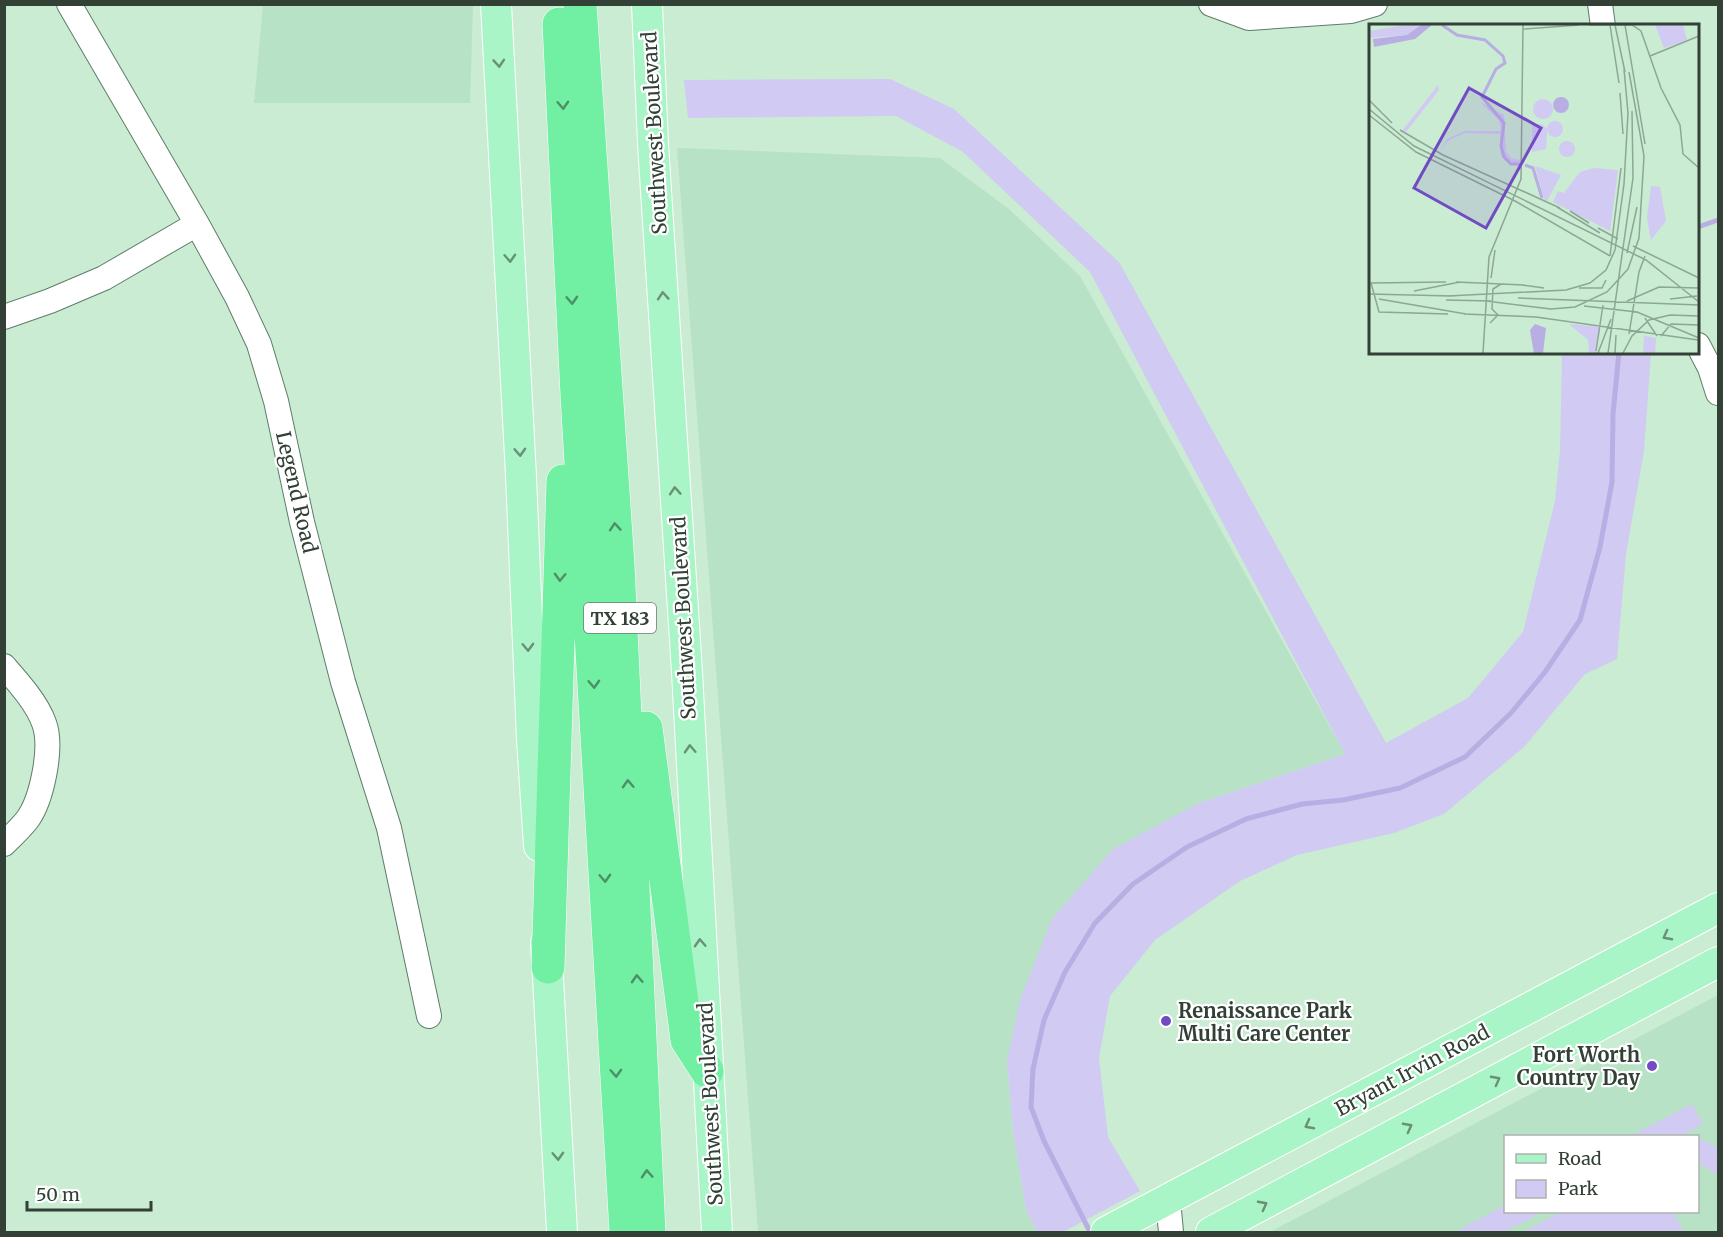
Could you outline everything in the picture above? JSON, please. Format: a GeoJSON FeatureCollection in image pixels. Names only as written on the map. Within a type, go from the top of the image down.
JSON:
{"type":"FeatureCollection","features":[{"type":"Feature","properties":{"kind":"highway","name":"TX 183"},"geometry":{"type":"LineString","coordinates":[[558,4],[577,394],[626,1233]]}},
{"type":"Feature","properties":{"kind":"highway","name":"TX 183"},"geometry":{"type":"LineString","coordinates":[[580,4],[618,565],[649,1233]]}},
{"type":"Feature","properties":{"kind":"highway"},"geometry":{"type":"LineString","coordinates":[[548,968],[564,432],[577,394]]}},
{"type":"Feature","properties":{"kind":"highway"},"geometry":{"type":"LineString","coordinates":[[618,565],[630,603],[659,840],[687,1040],[707,1071]]}},
{"type":"Feature","properties":{"kind":"main road"},"geometry":{"type":"LineString","coordinates":[[496,4],[521,476],[532,740],[548,968],[562,1233]]}},
{"type":"Feature","properties":{"kind":"main road","name":"Southwest Boulevard"},"geometry":{"type":"LineString","coordinates":[[647,4],[687,672],[717,1233]]}},
{"type":"Feature","properties":{"kind":"main road","name":"Bryant Irvin Road"},"geometry":{"type":"LineString","coordinates":[[1114,1228],[1719,908]]}},
{"type":"Feature","properties":{"kind":"main road"},"geometry":{"type":"LineString","coordinates":[[1211,1233],[1719,962]]}},
{"type":"Feature","properties":{"kind":"main road"},"geometry":{"type":"LineString","coordinates":[[1422,1065],[1445,1107]]}},
{"type":"Feature","properties":{"kind":"street","name":"Legend Road"},"geometry":{"type":"LineString","coordinates":[[69,4],[197,224],[237,297],[259,344],[276,401],[302,522],[343,682],[389,828],[429,1016]]}},
{"type":"Feature","properties":{"kind":"street"},"geometry":{"type":"LineString","coordinates":[[1211,4],[1249,18],[1352,11],[1375,4]]}},
{"type":"Feature","properties":{"kind":"street"},"geometry":{"type":"LineString","coordinates":[[1600,4],[1603,24]]}},
{"type":"Feature","properties":{"kind":"street"},"geometry":{"type":"LineString","coordinates":[[4,317],[51,301],[104,278],[197,224]]}},
{"type":"Feature","properties":{"kind":"street"},"geometry":{"type":"LineString","coordinates":[[1699,347],[1714,372],[1719,393]]}},
{"type":"Feature","properties":{"kind":"street"},"geometry":{"type":"LineString","coordinates":[[4,666],[25,692],[44,723],[48,745],[40,793],[27,819],[4,844]]}},
{"type":"Feature","properties":{"kind":"street"},"geometry":{"type":"LineString","coordinates":[[1168,1200],[1171,1233]]}},
{"type":"Feature","properties":{"kind":"shaded area"},"geometry":{"type":"Polygon","coordinates":[[[263,5],[473,5],[470,103],[254,103],[263,5]]]}},
{"type":"Feature","properties":{"kind":"shaded area"},"geometry":{"type":"Polygon","coordinates":[[[677,148],[940,158],[1009,209],[1080,276],[1345,754],[1199,803],[1007,1061],[1013,1131],[1026,1210],[1037,1232],[758,1232],[677,148]]]}},
{"type":"Feature","properties":{"kind":"shaded area","name":"Fort Worth Country Day"},"geometry":{"type":"Polygon","coordinates":[[[1718,995],[1718,1232],[1270,1232],[1718,995]]]}},
{"type":"Feature","properties":{"kind":"green space"},"geometry":{"type":"Polygon","coordinates":[[[890,79],[954,109],[1119,262],[1386,743],[1468,698],[1523,632],[1555,501],[1560,451],[1562,354],[1651,354],[1644,451],[1626,554],[1617,659],[1585,674],[1524,747],[1444,814],[1394,833],[1297,855],[1240,881],[1155,940],[1110,996],[1099,1058],[1108,1137],[1140,1191],[1063,1232],[1037,1232],[1026,1210],[1013,1131],[1007,1061],[1020,1000],[1052,919],[1113,849],[1199,803],[1345,754],[1090,272],[963,152],[896,116],[688,118],[684,80],[890,79]]]}},
{"type":"Feature","properties":{"kind":"green space"},"geometry":{"type":"Polygon","coordinates":[[[1692,1104],[1703,1124],[1685,1134],[1690,1135],[1633,1135],[1692,1104]]]}},
{"type":"Feature","properties":{"kind":"green space"},"geometry":{"type":"Polygon","coordinates":[[[1699,1138],[1718,1147],[1718,1175],[1699,1164],[1699,1138]]]}},
{"type":"Feature","properties":{"kind":"green space"},"geometry":{"type":"Polygon","coordinates":[[[1504,1206],[1504,1213],[1541,1213],[1504,1232],[1455,1232],[1504,1206]]]}},
{"type":"Feature","properties":{"kind":"green space"},"geometry":{"type":"Polygon","coordinates":[[[1559,1213],[1674,1213],[1684,1232],[1523,1232],[1559,1213]]]}},
{"type":"Feature","properties":{"kind":"waterway"},"geometry":{"type":"LineString","coordinates":[[1699,227],[1718,220]]}},
{"type":"Feature","properties":{"kind":"waterway"},"geometry":{"type":"LineString","coordinates":[[1090,1232],[1044,1141],[1031,1107],[1033,1069],[1044,1020],[1065,972],[1095,923],[1133,884],[1187,847],[1246,819],[1302,804],[1343,800],[1400,788],[1465,757],[1511,713],[1545,672],[1580,620],[1600,547],[1612,482],[1613,414],[1619,354]]}},
{"type":"Feature","properties":{"kind":"place","name":"Renaissance Park Multi Care Center"},"geometry":{"type":"Point","coordinates":[1166,1021]}},
{"type":"Feature","properties":{"kind":"place","name":"Fort Worth Country Day"},"geometry":{"type":"Point","coordinates":[1652,1066]}}]}
